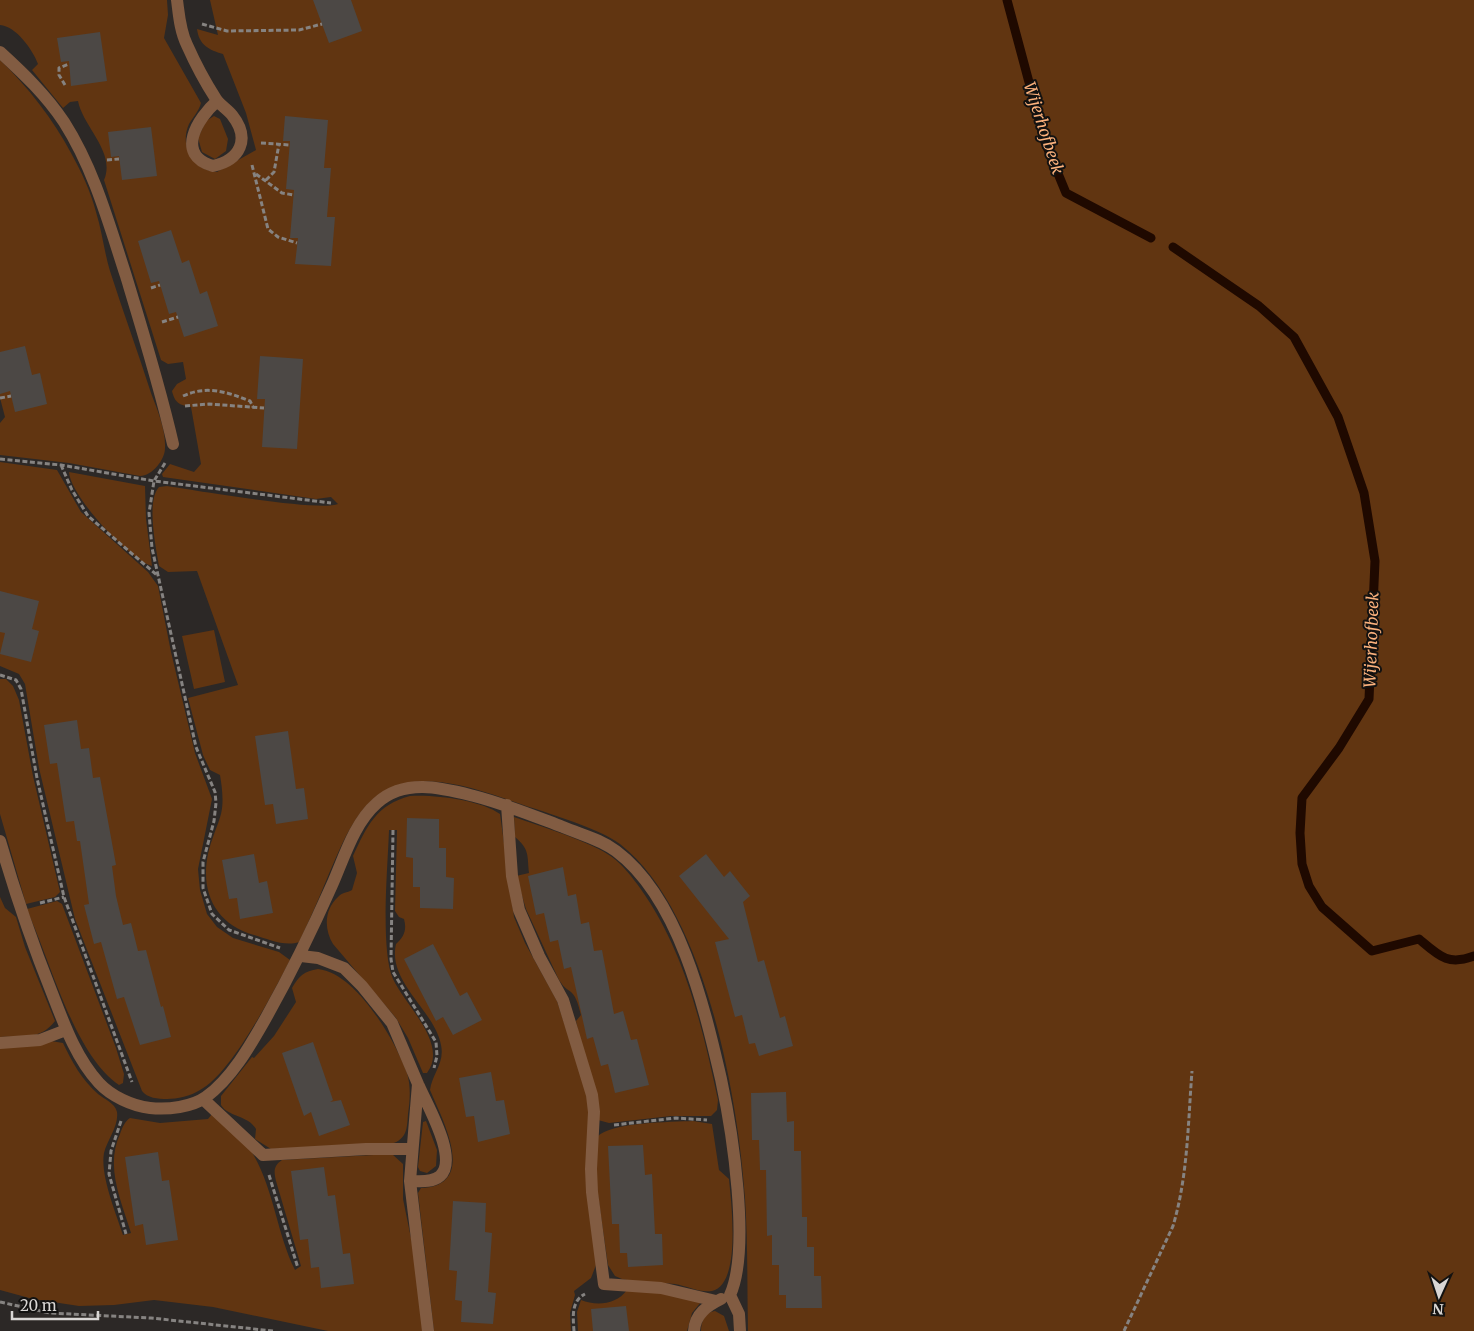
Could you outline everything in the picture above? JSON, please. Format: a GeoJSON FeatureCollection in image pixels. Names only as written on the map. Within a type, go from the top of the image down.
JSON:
{"type":"FeatureCollection","features":[{"type":"Feature","properties":{"kind":"lane"},"geometry":{"type":"LineString","coordinates":[[177,0],[186,44],[217,101],[234,117],[240,134],[239,149],[228,162],[213,166],[200,160],[194,149],[194,130],[203,114],[217,101]]}},
{"type":"Feature","properties":{"kind":"lane"},"geometry":{"type":"LineString","coordinates":[[0,52],[33,83],[63,122],[90,173],[105,211],[155,368],[173,444]]}},
{"type":"Feature","properties":{"kind":"lane"},"geometry":{"type":"LineString","coordinates":[[0,841],[20,908],[66,1030],[90,1071],[102,1086],[128,1102],[153,1108],[188,1105],[203,1099],[223,1082],[253,1041],[301,956],[355,833],[368,812],[379,801],[392,793],[426,787],[507,804],[601,841],[619,853],[639,873],[654,894],[672,926],[692,973],[722,1083],[728,1120],[738,1200],[739,1233],[738,1273],[730,1295],[739,1314],[740,1331]]}},
{"type":"Feature","properties":{"kind":"lane"},"geometry":{"type":"LineString","coordinates":[[507,804],[514,894],[522,920],[564,1000],[592,1095],[594,1127],[591,1169],[592,1192],[604,1284],[661,1288],[716,1301]]}},
{"type":"Feature","properties":{"kind":"lane"},"geometry":{"type":"LineString","coordinates":[[301,956],[318,958],[344,968],[362,986],[392,1023],[445,1146],[446,1164],[440,1175],[436,1178],[410,1181]]}},
{"type":"Feature","properties":{"kind":"lane"},"geometry":{"type":"LineString","coordinates":[[0,1042],[40,1040],[66,1030]]}},
{"type":"Feature","properties":{"kind":"lane"},"geometry":{"type":"LineString","coordinates":[[418,1084],[411,1149],[410,1181],[428,1331]]}},
{"type":"Feature","properties":{"kind":"lane"},"geometry":{"type":"LineString","coordinates":[[203,1099],[263,1155],[366,1149],[411,1149]]}},
{"type":"Feature","properties":{"kind":"lane"},"geometry":{"type":"LineString","coordinates":[[694,1331],[700,1313],[716,1301],[730,1295]]}},
{"type":"Feature","properties":{"kind":"path"},"geometry":{"type":"LineString","coordinates":[[180,17],[227,31],[299,30],[322,24]]}},
{"type":"Feature","properties":{"kind":"path"},"geometry":{"type":"LineString","coordinates":[[239,149],[261,143],[290,145]]}},
{"type":"Feature","properties":{"kind":"path"},"geometry":{"type":"LineString","coordinates":[[266,180],[274,172],[279,144]]}},
{"type":"Feature","properties":{"kind":"path"},"geometry":{"type":"LineString","coordinates":[[239,149],[250,158],[256,174],[268,229],[278,237],[297,243]]}},
{"type":"Feature","properties":{"kind":"path"},"geometry":{"type":"LineString","coordinates":[[256,174],[282,193],[294,195]]}},
{"type":"Feature","properties":{"kind":"path"},"geometry":{"type":"LineString","coordinates":[[164,404],[188,393],[219,390],[250,401],[254,407]]}},
{"type":"Feature","properties":{"kind":"path"},"geometry":{"type":"LineString","coordinates":[[0,398],[11,396]]}},
{"type":"Feature","properties":{"kind":"path"},"geometry":{"type":"LineString","coordinates":[[209,404],[264,408]]}},
{"type":"Feature","properties":{"kind":"path"},"geometry":{"type":"LineString","coordinates":[[173,444],[170,456],[154,481],[149,514],[152,548],[196,747],[215,792],[214,821],[203,862],[204,888],[208,904],[216,919],[229,930],[301,956]]}},
{"type":"Feature","properties":{"kind":"path"},"geometry":{"type":"LineString","coordinates":[[0,459],[61,465],[154,481],[331,503]]}},
{"type":"Feature","properties":{"kind":"path"},"geometry":{"type":"LineString","coordinates":[[61,465],[72,490],[88,516],[159,576]]}},
{"type":"Feature","properties":{"kind":"path"},"geometry":{"type":"LineString","coordinates":[[0,675],[16,680],[21,689],[37,778],[64,897],[132,1079],[128,1102],[111,1151],[109,1164],[112,1190],[126,1234]]}},
{"type":"Feature","properties":{"kind":"path"},"geometry":{"type":"LineString","coordinates":[[393,830],[391,960],[394,972],[436,1042],[437,1056],[432,1074],[418,1084]]}},
{"type":"Feature","properties":{"kind":"path"},"geometry":{"type":"LineString","coordinates":[[36,904],[64,897]]}},
{"type":"Feature","properties":{"kind":"path"},"geometry":{"type":"LineString","coordinates":[[1124,1331],[1173,1226],[1178,1208],[1183,1184],[1192,1071]]}},
{"type":"Feature","properties":{"kind":"path"},"geometry":{"type":"LineString","coordinates":[[594,1127],[676,1118],[728,1120]]}},
{"type":"Feature","properties":{"kind":"path"},"geometry":{"type":"LineString","coordinates":[[263,1155],[298,1268]]}},
{"type":"Feature","properties":{"kind":"path"},"geometry":{"type":"LineString","coordinates":[[574,1331],[574,1308],[578,1298],[604,1284]]}},
{"type":"Feature","properties":{"kind":"path"},"geometry":{"type":"LineString","coordinates":[[0,1302],[50,1313],[161,1319],[273,1331]]}},
{"type":"Feature","properties":{"kind":"shaded area"},"geometry":{"type":"Polygon","coordinates":[[[0,0],[167,0],[168,15],[164,38],[201,103],[186,132],[187,149],[190,156],[201,167],[208,171],[217,172],[256,150],[246,113],[223,54],[205,46],[198,35],[197,29],[218,35],[210,0],[1474,0],[1474,1331],[748,1331],[746,1215],[741,1156],[725,1059],[712,1008],[695,958],[674,913],[649,874],[620,844],[581,825],[506,799],[455,784],[416,782],[387,790],[365,807],[348,833],[299,942],[288,944],[254,935],[241,930],[221,915],[209,894],[206,882],[208,854],[222,809],[220,775],[210,770],[203,755],[188,698],[238,685],[197,571],[168,572],[159,566],[152,513],[155,494],[159,487],[167,486],[283,503],[327,506],[338,504],[331,497],[316,499],[163,477],[162,474],[170,464],[194,472],[201,464],[191,407],[178,403],[172,391],[177,384],[186,379],[183,362],[168,364],[161,360],[104,180],[107,170],[106,160],[81,111],[78,101],[70,102],[63,108],[32,70],[38,64],[28,46],[18,34],[6,26],[0,25],[0,0]]]}},
{"type":"Feature","properties":{"kind":"shaded area"},"geometry":{"type":"Polygon","coordinates":[[[0,60],[30,92],[64,140],[91,197],[110,271],[163,427],[165,448],[163,457],[157,467],[145,475],[140,476],[69,463],[0,455],[0,423],[5,417],[0,398],[0,60]]]}},
{"type":"Feature","properties":{"kind":"shaded area"},"geometry":{"type":"Polygon","coordinates":[[[214,116],[220,119],[228,139],[226,151],[215,159],[202,152],[198,138],[206,121],[214,116]]]}},
{"type":"Feature","properties":{"kind":"shaded area"},"geometry":{"type":"Polygon","coordinates":[[[0,462],[57,470],[81,512],[148,572],[158,586],[171,652],[195,753],[212,799],[198,869],[200,890],[207,914],[217,927],[233,938],[279,952],[290,960],[238,1051],[212,1081],[200,1090],[188,1095],[160,1099],[150,1097],[142,1091],[75,919],[39,768],[25,684],[19,674],[0,666],[0,462]]]}},
{"type":"Feature","properties":{"kind":"shaded area"},"geometry":{"type":"Polygon","coordinates":[[[69,472],[145,486],[146,519],[152,566],[130,552],[103,526],[79,496],[69,472]]]}},
{"type":"Feature","properties":{"kind":"shaded area"},"geometry":{"type":"Polygon","coordinates":[[[214,630],[225,682],[194,689],[182,636],[214,630]]]}},
{"type":"Feature","properties":{"kind":"shaded area"},"geometry":{"type":"Polygon","coordinates":[[[0,679],[6,679],[13,686],[19,700],[33,776],[60,892],[55,897],[26,904],[0,814],[0,679]]]}},
{"type":"Feature","properties":{"kind":"shaded area"},"geometry":{"type":"Polygon","coordinates":[[[410,796],[457,799],[481,805],[500,814],[514,917],[525,943],[557,1001],[589,1099],[596,1265],[591,1278],[574,1291],[575,1295],[570,1313],[571,1331],[434,1331],[418,1193],[421,1188],[439,1184],[449,1176],[452,1164],[452,1149],[448,1133],[430,1090],[440,1063],[441,1045],[437,1032],[398,971],[395,958],[396,944],[403,936],[405,930],[404,919],[399,917],[395,911],[397,830],[389,830],[386,928],[389,965],[393,979],[429,1037],[433,1050],[432,1062],[427,1073],[423,1073],[408,1038],[396,1018],[333,944],[327,926],[328,914],[333,902],[341,894],[352,890],[357,873],[353,856],[368,826],[389,805],[410,796]]]}},
{"type":"Feature","properties":{"kind":"shaded area"},"geometry":{"type":"Polygon","coordinates":[[[514,817],[592,846],[612,857],[631,875],[656,912],[680,963],[698,1017],[718,1100],[717,1110],[711,1116],[671,1116],[609,1123],[598,1120],[576,1021],[581,1015],[578,1003],[573,994],[559,980],[526,909],[516,876],[529,873],[528,857],[525,849],[515,837],[514,817]]]}},
{"type":"Feature","properties":{"kind":"shaded area"},"geometry":{"type":"Polygon","coordinates":[[[0,897],[5,908],[16,917],[25,947],[55,1021],[43,1031],[30,1036],[0,1037],[0,897]]]}},
{"type":"Feature","properties":{"kind":"shaded area"},"geometry":{"type":"Polygon","coordinates":[[[57,901],[62,904],[116,1048],[124,1074],[123,1083],[119,1085],[103,1071],[77,1032],[27,909],[57,901]]]}},
{"type":"Feature","properties":{"kind":"shaded area"},"geometry":{"type":"Polygon","coordinates":[[[318,969],[332,973],[346,982],[360,995],[384,1027],[401,1059],[407,1073],[410,1098],[405,1133],[396,1142],[391,1144],[271,1149],[255,1139],[256,1129],[252,1124],[228,1112],[221,1105],[221,1096],[252,1057],[254,1058],[274,1036],[296,1002],[292,988],[297,980],[305,973],[318,969]]]}},
{"type":"Feature","properties":{"kind":"shaded area"},"geometry":{"type":"Polygon","coordinates":[[[51,1041],[63,1043],[82,1077],[116,1109],[115,1128],[104,1153],[103,1162],[109,1194],[123,1235],[131,1233],[116,1184],[114,1159],[122,1129],[130,1118],[160,1123],[208,1119],[212,1114],[240,1138],[253,1154],[266,1182],[284,1242],[295,1270],[301,1266],[276,1181],[275,1172],[277,1165],[282,1160],[392,1154],[403,1164],[403,1199],[413,1248],[424,1331],[328,1331],[213,1307],[154,1300],[114,1305],[79,1306],[33,1299],[0,1290],[0,1047],[51,1041]]]}},
{"type":"Feature","properties":{"kind":"shaded area"},"geometry":{"type":"Polygon","coordinates":[[[426,1121],[437,1150],[436,1166],[427,1173],[420,1171],[418,1167],[423,1122],[426,1121]]]}},
{"type":"Feature","properties":{"kind":"shaded area"},"geometry":{"type":"Polygon","coordinates":[[[693,1121],[712,1124],[719,1170],[729,1179],[732,1241],[728,1274],[721,1285],[712,1291],[698,1290],[675,1284],[628,1280],[615,1276],[608,1265],[596,1181],[597,1137],[615,1128],[693,1121]]]}},
{"type":"Feature","properties":{"kind":"shaded area"},"geometry":{"type":"Polygon","coordinates":[[[627,1290],[664,1292],[701,1302],[692,1313],[687,1331],[578,1331],[577,1312],[581,1300],[593,1303],[606,1303],[617,1299],[627,1290]]]}},
{"type":"Feature","properties":{"kind":"shaded area"},"geometry":{"type":"Polygon","coordinates":[[[715,1311],[724,1316],[729,1331],[701,1331],[704,1318],[709,1313],[715,1311]]]}},
{"type":"Feature","properties":{"kind":"building"},"geometry":{"type":"Polygon","coordinates":[[[313,0],[351,0],[362,31],[329,43],[313,0]]]}},
{"type":"Feature","properties":{"kind":"building"},"geometry":{"type":"Polygon","coordinates":[[[100,32],[107,81],[71,86],[69,61],[61,62],[57,38],[100,32]]]}},
{"type":"Feature","properties":{"kind":"building"},"geometry":{"type":"Polygon","coordinates":[[[285,116],[328,120],[324,168],[331,168],[327,217],[335,217],[331,266],[295,264],[298,238],[290,238],[294,190],[286,189],[290,141],[283,141],[285,116]]]}},
{"type":"Feature","properties":{"kind":"building"},"geometry":{"type":"Polygon","coordinates":[[[151,127],[157,176],[122,180],[119,156],[111,157],[108,132],[151,127]]]}},
{"type":"Feature","properties":{"kind":"building"},"geometry":{"type":"Polygon","coordinates":[[[171,230],[182,263],[189,260],[200,294],[207,291],[218,326],[184,337],[176,312],[169,314],[159,281],[151,283],[138,241],[171,230]]]}},
{"type":"Feature","properties":{"kind":"building"},"geometry":{"type":"Polygon","coordinates":[[[25,346],[32,375],[40,373],[47,404],[15,412],[10,391],[0,394],[0,352],[25,346]]]}},
{"type":"Feature","properties":{"kind":"building"},"geometry":{"type":"Polygon","coordinates":[[[260,356],[303,359],[297,449],[262,447],[265,399],[257,399],[260,356]]]}},
{"type":"Feature","properties":{"kind":"building"},"geometry":{"type":"Polygon","coordinates":[[[0,591],[39,601],[32,629],[39,631],[31,662],[0,654],[5,633],[0,632],[0,591]]]}},
{"type":"Feature","properties":{"kind":"building"},"geometry":{"type":"Polygon","coordinates":[[[77,720],[81,749],[89,748],[93,778],[100,777],[116,865],[112,866],[116,896],[123,925],[131,923],[138,951],[146,950],[171,1037],[140,1045],[124,997],[117,999],[101,942],[94,944],[84,905],[89,904],[80,841],[77,841],[74,821],[66,822],[57,763],[50,764],[44,725],[77,720]]]}},
{"type":"Feature","properties":{"kind":"building"},"geometry":{"type":"Polygon","coordinates":[[[288,731],[296,789],[304,788],[308,819],[276,824],[273,804],[265,805],[255,736],[288,731]]]}},
{"type":"Feature","properties":{"kind":"building"},"geometry":{"type":"Polygon","coordinates":[[[407,818],[439,819],[439,848],[446,848],[446,877],[454,878],[453,909],[420,908],[420,887],[413,887],[413,858],[406,857],[407,818]]]}},
{"type":"Feature","properties":{"kind":"building"},"geometry":{"type":"Polygon","coordinates":[[[254,854],[259,883],[267,881],[273,913],[240,919],[237,898],[229,899],[222,860],[254,854]]]}},
{"type":"Feature","properties":{"kind":"building"},"geometry":{"type":"Polygon","coordinates":[[[706,854],[724,877],[730,871],[750,896],[743,902],[758,962],[764,960],[780,1018],[785,1016],[793,1046],[759,1056],[755,1043],[749,1044],[742,1015],[735,1017],[715,942],[729,939],[679,876],[706,854]]]}},
{"type":"Feature","properties":{"kind":"building"},"geometry":{"type":"Polygon","coordinates":[[[563,867],[568,896],[576,894],[581,924],[589,922],[594,951],[602,950],[614,1014],[623,1011],[631,1040],[637,1039],[649,1085],[615,1093],[608,1064],[601,1066],[593,1037],[587,1039],[571,967],[564,969],[558,940],[550,942],[544,913],[536,915],[528,876],[563,867]]]}},
{"type":"Feature","properties":{"kind":"building"},"geometry":{"type":"Polygon","coordinates":[[[433,944],[460,996],[467,992],[482,1020],[453,1035],[443,1017],[436,1021],[404,959],[433,944]]]}},
{"type":"Feature","properties":{"kind":"building"},"geometry":{"type":"Polygon","coordinates":[[[313,1042],[333,1100],[330,1102],[341,1100],[350,1125],[319,1136],[311,1112],[304,1116],[282,1053],[313,1042]]]}},
{"type":"Feature","properties":{"kind":"building"},"geometry":{"type":"Polygon","coordinates":[[[491,1072],[496,1101],[504,1100],[510,1134],[478,1142],[474,1116],[466,1117],[459,1078],[491,1072]]]}},
{"type":"Feature","properties":{"kind":"building"},"geometry":{"type":"Polygon","coordinates":[[[786,1092],[787,1122],[794,1121],[794,1151],[801,1151],[802,1217],[807,1217],[807,1247],[814,1247],[814,1276],[821,1276],[822,1308],[786,1308],[786,1295],[779,1295],[779,1265],[772,1265],[772,1235],[767,1236],[766,1170],[760,1170],[759,1140],[752,1140],[751,1093],[786,1092]]]}},
{"type":"Feature","properties":{"kind":"building"},"geometry":{"type":"Polygon","coordinates":[[[643,1145],[645,1175],[652,1174],[655,1234],[662,1234],[663,1265],[628,1267],[627,1253],[620,1253],[619,1224],[612,1224],[608,1146],[643,1145]]]}},
{"type":"Feature","properties":{"kind":"building"},"geometry":{"type":"Polygon","coordinates":[[[158,1152],[162,1181],[169,1180],[178,1240],[146,1245],[143,1224],[135,1226],[125,1157],[158,1152]]]}},
{"type":"Feature","properties":{"kind":"building"},"geometry":{"type":"Polygon","coordinates":[[[324,1167],[328,1196],[335,1195],[343,1254],[350,1253],[354,1284],[321,1288],[319,1267],[311,1268],[308,1239],[300,1240],[291,1171],[324,1167]]]}},
{"type":"Feature","properties":{"kind":"building"},"geometry":{"type":"Polygon","coordinates":[[[453,1201],[486,1203],[485,1232],[492,1233],[488,1292],[496,1293],[493,1324],[461,1322],[462,1301],[455,1300],[457,1271],[449,1270],[453,1201]]]}},
{"type":"Feature","properties":{"kind":"building"},"geometry":{"type":"Polygon","coordinates":[[[626,1306],[629,1331],[593,1331],[591,1309],[626,1306]]]}},
{"type":"Feature","properties":{"kind":"waterway","name":"Wijerhofbeek"},"geometry":{"type":"LineString","coordinates":[[1007,0],[1045,142],[1066,193],[1151,238]]}},
{"type":"Feature","properties":{"kind":"waterway","name":"Wijerhofbeek"},"geometry":{"type":"LineString","coordinates":[[1173,247],[1259,306],[1294,337],[1338,417],[1364,493],[1375,561],[1369,699],[1339,748],[1302,798],[1300,833],[1302,864],[1309,886],[1322,907],[1372,951],[1419,939],[1444,958],[1457,960],[1474,956]]}}]}
